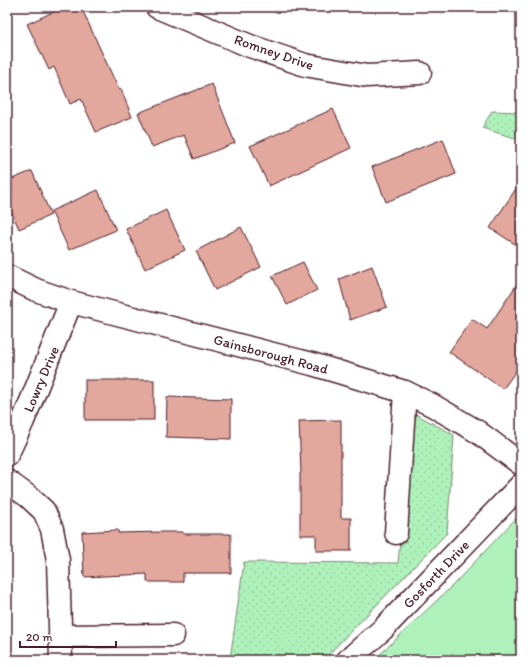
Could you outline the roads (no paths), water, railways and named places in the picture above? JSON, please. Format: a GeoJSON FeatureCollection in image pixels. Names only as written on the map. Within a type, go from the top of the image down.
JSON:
{"type":"FeatureCollection","features":[{"type":"Feature","properties":{"kind":"street","name":"Romney Drive"},"geometry":{"type":"LineString","coordinates":[[157,7],[250,46],[305,65],[367,76],[420,73]]}},
{"type":"Feature","properties":{"kind":"street","name":"Gainsborough Road"},"geometry":{"type":"LineString","coordinates":[[7,276],[36,290],[72,302],[312,364],[405,392],[432,405],[478,432],[521,464]]}},
{"type":"Feature","properties":{"kind":"street","name":"Lowry Drive"},"geometry":{"type":"LineString","coordinates":[[7,454],[23,421],[72,302]]}},
{"type":"Feature","properties":{"kind":"street"},"geometry":{"type":"LineString","coordinates":[[396,534],[405,392]]}},
{"type":"Feature","properties":{"kind":"street"},"geometry":{"type":"LineString","coordinates":[[7,481],[29,497],[44,511],[52,529],[58,560],[61,660]]}},
{"type":"Feature","properties":{"kind":"street","name":"Gosforth Drive"},"geometry":{"type":"LineString","coordinates":[[348,660],[383,629],[521,486]]}},
{"type":"Feature","properties":{"kind":"street"},"geometry":{"type":"LineString","coordinates":[[60,636],[172,636]]}}]}
